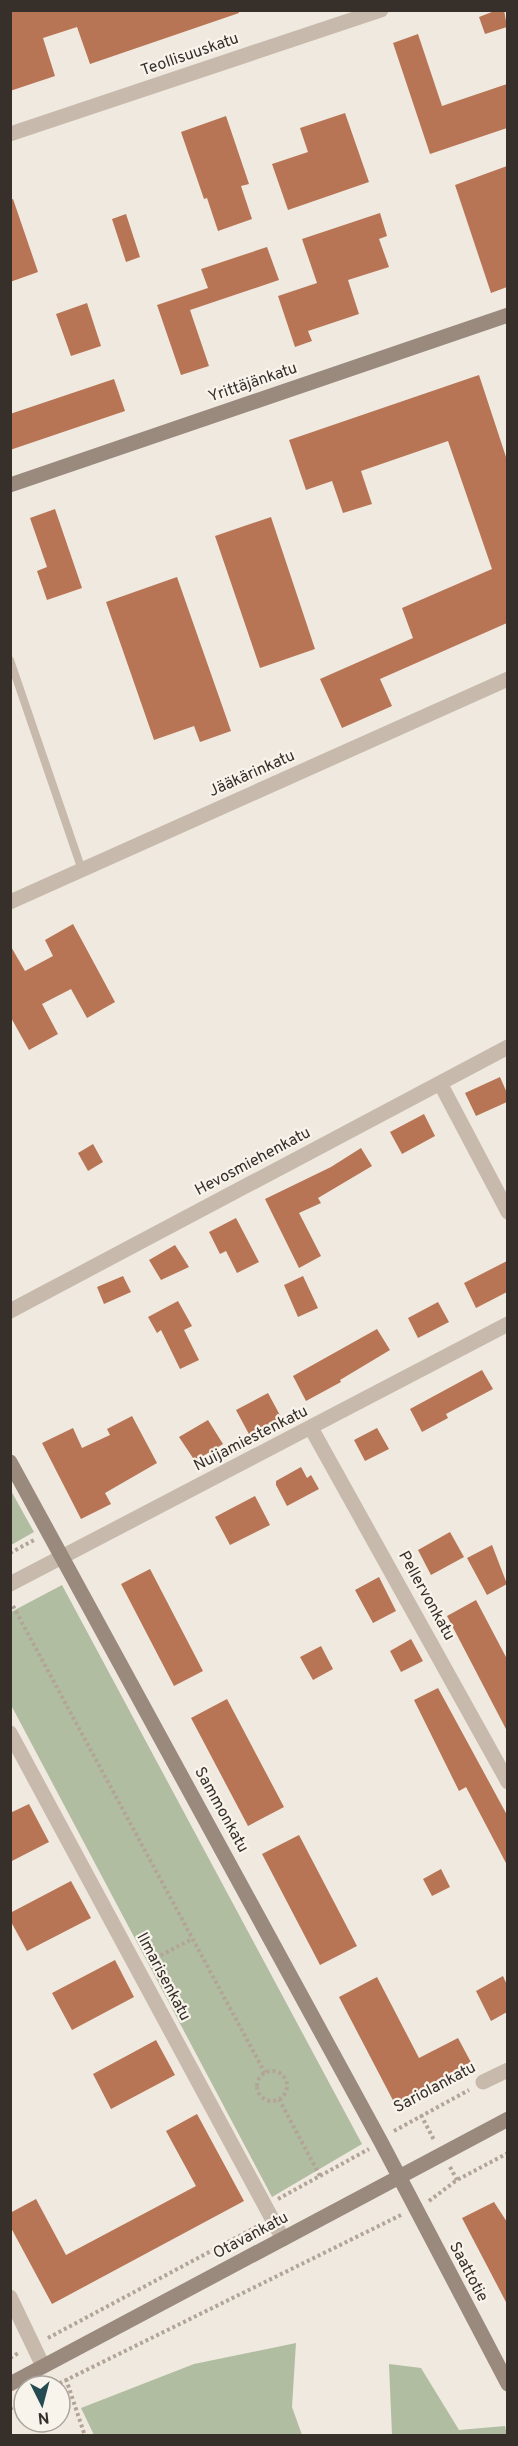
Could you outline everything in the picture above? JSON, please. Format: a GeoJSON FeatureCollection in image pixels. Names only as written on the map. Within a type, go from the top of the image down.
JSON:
{"type":"FeatureCollection","features":[{"type":"Feature","properties":{"kind":"street","name":"Teollisuuskatu"},"geometry":{"type":"LineString","coordinates":[[10,134],[381,10]]}},
{"type":"Feature","properties":{"kind":"street","name":"Yrittäjänkatu"},"geometry":{"type":"LineString","coordinates":[[10,485],[507,315]]}},
{"type":"Feature","properties":{"kind":"street","name":"Jääkärinkatu"},"geometry":{"type":"LineString","coordinates":[[10,902],[507,679]]}},
{"type":"Feature","properties":{"kind":"street","name":"Hevosmiehenkatu"},"geometry":{"type":"LineString","coordinates":[[13,1310],[507,1047]]}},
{"type":"Feature","properties":{"kind":"street"},"geometry":{"type":"LineString","coordinates":[[440,1083],[507,1212]]}},
{"type":"Feature","properties":{"kind":"street","name":"Nuijamiestenkatu"},"geometry":{"type":"LineString","coordinates":[[10,1584],[507,1324]]}},
{"type":"Feature","properties":{"kind":"street","name":"Pellervonkatu"},"geometry":{"type":"LineString","coordinates":[[311,1428],[507,1782]]}},
{"type":"Feature","properties":{"kind":"street","name":"Sammonkatu"},"geometry":{"type":"LineString","coordinates":[[10,1462],[399,2176]]}},
{"type":"Feature","properties":{"kind":"street","name":"Ilmarisenkatu"},"geometry":{"type":"LineString","coordinates":[[10,1733],[283,2239]]}},
{"type":"Feature","properties":{"kind":"street","name":"Sariolankatu"},"geometry":{"type":"LineString","coordinates":[[483,2082],[507,2070]]}},
{"type":"Feature","properties":{"kind":"street","name":"Otavankatu"},"geometry":{"type":"LineString","coordinates":[[10,2384],[507,2119]]}},
{"type":"Feature","properties":{"kind":"street","name":"Saattotie"},"geometry":{"type":"LineString","coordinates":[[399,2176],[507,2384]]}},
{"type":"Feature","properties":{"kind":"street"},"geometry":{"type":"LineString","coordinates":[[10,2298],[43,2366]]}},
{"type":"Feature","properties":{"kind":"lane"},"geometry":{"type":"LineString","coordinates":[[10,660],[82,870]]}},
{"type":"Feature","properties":{"kind":"path"},"geometry":{"type":"LineString","coordinates":[[10,1553],[48,1533]]}},
{"type":"Feature","properties":{"kind":"path"},"geometry":{"type":"LineString","coordinates":[[13,1605],[265,2073]]}},
{"type":"Feature","properties":{"kind":"path"},"geometry":{"type":"LineString","coordinates":[[137,1968],[192,1939]]}},
{"type":"Feature","properties":{"kind":"path"},"geometry":{"type":"LineString","coordinates":[[279,2072],[286,2079],[287,2090],[279,2099],[267,2101],[259,2095],[258,2080],[265,2073],[279,2072]]}},
{"type":"Feature","properties":{"kind":"path","name":"Sariolankatu"},"geometry":{"type":"LineString","coordinates":[[381,2142],[398,2128],[483,2082]]}},
{"type":"Feature","properties":{"kind":"path"},"geometry":{"type":"LineString","coordinates":[[279,2099],[320,2176]]}},
{"type":"Feature","properties":{"kind":"path","name":"Otavankatu"},"geometry":{"type":"LineString","coordinates":[[10,2358],[260,2225],[254,2213],[381,2142]]}},
{"type":"Feature","properties":{"kind":"path"},"geometry":{"type":"LineString","coordinates":[[72,2376],[373,2227],[415,2210],[457,2180],[507,2153]]}},
{"type":"Feature","properties":{"kind":"path"},"geometry":{"type":"LineString","coordinates":[[72,2397],[85,2436]]}},
{"type":"Feature","properties":{"kind":"green space"},"geometry":{"type":"Polygon","coordinates":[[[10,1489],[34,1532],[11,1545],[10,1545],[10,1489]]]}},
{"type":"Feature","properties":{"kind":"green space"},"geometry":{"type":"Polygon","coordinates":[[[62,1585],[362,2144],[272,2197],[11,1705],[11,1612],[62,1585]]]}},
{"type":"Feature","properties":{"kind":"green space"},"geometry":{"type":"Polygon","coordinates":[[[296,2343],[292,2407],[302,2435],[94,2435],[81,2408],[194,2364],[296,2343]]]}},
{"type":"Feature","properties":{"kind":"green space"},"geometry":{"type":"Polygon","coordinates":[[[389,2364],[421,2368],[459,2430],[505,2426],[507,2435],[392,2435],[389,2364]]]}},
{"type":"Feature","properties":{"kind":"building"},"geometry":{"type":"Polygon","coordinates":[[[10,10],[238,10],[239,13],[90,64],[77,27],[43,38],[55,76],[10,91],[10,10]]]}},
{"type":"Feature","properties":{"kind":"building"},"geometry":{"type":"Polygon","coordinates":[[[497,10],[504,10],[507,27],[485,34],[479,17],[497,10]]]}},
{"type":"Feature","properties":{"kind":"building"},"geometry":{"type":"Polygon","coordinates":[[[418,34],[442,106],[507,84],[507,128],[430,154],[393,43],[418,34]]]}},
{"type":"Feature","properties":{"kind":"building"},"geometry":{"type":"Polygon","coordinates":[[[345,113],[369,182],[288,210],[272,164],[308,152],[300,128],[345,113]]]}},
{"type":"Feature","properties":{"kind":"building"},"geometry":{"type":"Polygon","coordinates":[[[226,116],[249,184],[241,186],[252,219],[218,231],[207,198],[204,199],[181,132],[226,116]]]}},
{"type":"Feature","properties":{"kind":"building"},"geometry":{"type":"Polygon","coordinates":[[[507,166],[507,287],[491,293],[455,185],[507,166]]]}},
{"type":"Feature","properties":{"kind":"building"},"geometry":{"type":"Polygon","coordinates":[[[13,199],[38,272],[10,282],[10,200],[13,199]]]}},
{"type":"Feature","properties":{"kind":"building"},"geometry":{"type":"Polygon","coordinates":[[[380,213],[387,236],[379,239],[389,267],[348,280],[359,314],[308,331],[312,341],[295,347],[278,296],[317,283],[302,239],[380,213]]]}},
{"type":"Feature","properties":{"kind":"building"},"geometry":{"type":"Polygon","coordinates":[[[126,214],[140,257],[126,262],[112,219],[126,214]]]}},
{"type":"Feature","properties":{"kind":"building"},"geometry":{"type":"Polygon","coordinates":[[[267,247],[279,280],[190,310],[209,366],[181,375],[157,305],[208,288],[201,269],[267,247]]]}},
{"type":"Feature","properties":{"kind":"building"},"geometry":{"type":"Polygon","coordinates":[[[87,303],[101,346],[71,356],[56,314],[87,303]]]}},
{"type":"Feature","properties":{"kind":"building"},"geometry":{"type":"Polygon","coordinates":[[[479,375],[507,460],[507,623],[380,679],[392,706],[342,728],[320,679],[413,638],[402,608],[492,569],[448,441],[361,471],[372,504],[343,513],[332,481],[306,490],[289,440],[479,375]]]}},
{"type":"Feature","properties":{"kind":"building"},"geometry":{"type":"Polygon","coordinates":[[[114,379],[125,411],[10,450],[10,414],[114,379]]]}},
{"type":"Feature","properties":{"kind":"building"},"geometry":{"type":"Polygon","coordinates":[[[55,509],[82,588],[47,600],[37,571],[47,567],[30,518],[55,509]]]}},
{"type":"Feature","properties":{"kind":"building"},"geometry":{"type":"Polygon","coordinates":[[[271,517],[315,649],[260,668],[215,536],[271,517]]]}},
{"type":"Feature","properties":{"kind":"building"},"geometry":{"type":"Polygon","coordinates":[[[177,577],[231,731],[200,742],[194,726],[154,740],[106,602],[177,577]]]}},
{"type":"Feature","properties":{"kind":"building"},"geometry":{"type":"Polygon","coordinates":[[[73,924],[115,1002],[87,1018],[71,989],[42,1004],[58,1034],[29,1050],[10,1016],[10,945],[25,971],[53,956],[45,940],[73,924]]]}},
{"type":"Feature","properties":{"kind":"building"},"geometry":{"type":"Polygon","coordinates":[[[500,1077],[507,1093],[507,1102],[476,1116],[465,1093],[500,1077]]]}},
{"type":"Feature","properties":{"kind":"building"},"geometry":{"type":"Polygon","coordinates":[[[424,1114],[435,1136],[402,1154],[390,1132],[424,1114]]]}},
{"type":"Feature","properties":{"kind":"building"},"geometry":{"type":"Polygon","coordinates":[[[93,1144],[103,1162],[88,1171],[78,1153],[93,1144]]]}},
{"type":"Feature","properties":{"kind":"building"},"geometry":{"type":"Polygon","coordinates":[[[361,1148],[372,1166],[318,1198],[321,1203],[299,1213],[321,1256],[299,1268],[265,1199],[331,1167],[361,1148]]]}},
{"type":"Feature","properties":{"kind":"building"},"geometry":{"type":"Polygon","coordinates":[[[236,1218],[259,1262],[237,1273],[226,1251],[220,1254],[209,1232],[236,1218]]]}},
{"type":"Feature","properties":{"kind":"building"},"geometry":{"type":"Polygon","coordinates":[[[175,1245],[189,1267],[161,1280],[149,1260],[175,1245]]]}},
{"type":"Feature","properties":{"kind":"building"},"geometry":{"type":"Polygon","coordinates":[[[507,1261],[507,1292],[476,1308],[464,1283],[507,1261]]]}},
{"type":"Feature","properties":{"kind":"building"},"geometry":{"type":"Polygon","coordinates":[[[123,1276],[131,1292],[104,1304],[97,1287],[123,1276]]]}},
{"type":"Feature","properties":{"kind":"building"},"geometry":{"type":"Polygon","coordinates":[[[303,1276],[318,1308],[298,1317],[284,1285],[303,1276]]]}},
{"type":"Feature","properties":{"kind":"building"},"geometry":{"type":"Polygon","coordinates":[[[178,1301],[192,1326],[184,1330],[199,1360],[180,1369],[161,1330],[157,1333],[148,1317],[178,1301]]]}},
{"type":"Feature","properties":{"kind":"building"},"geometry":{"type":"Polygon","coordinates":[[[438,1302],[449,1322],[418,1338],[408,1318],[438,1302]]]}},
{"type":"Feature","properties":{"kind":"building"},"geometry":{"type":"Polygon","coordinates":[[[377,1329],[390,1350],[340,1380],[341,1382],[306,1401],[293,1376],[377,1329]]]}},
{"type":"Feature","properties":{"kind":"building"},"geometry":{"type":"Polygon","coordinates":[[[482,1370],[493,1389],[446,1414],[448,1418],[422,1432],[410,1409],[482,1370]]]}},
{"type":"Feature","properties":{"kind":"building"},"geometry":{"type":"Polygon","coordinates":[[[268,1393],[282,1419],[250,1436],[236,1410],[268,1393]]]}},
{"type":"Feature","properties":{"kind":"building"},"geometry":{"type":"Polygon","coordinates":[[[132,1416],[157,1463],[105,1493],[111,1504],[81,1519],[42,1443],[73,1428],[82,1448],[110,1435],[107,1429],[132,1416]]]}},
{"type":"Feature","properties":{"kind":"building"},"geometry":{"type":"Polygon","coordinates":[[[208,1420],[223,1444],[195,1461],[179,1437],[208,1420]]]}},
{"type":"Feature","properties":{"kind":"building"},"geometry":{"type":"Polygon","coordinates":[[[377,1428],[389,1449],[365,1461],[354,1440],[377,1428]]]}},
{"type":"Feature","properties":{"kind":"building"},"geometry":{"type":"Polygon","coordinates":[[[301,1467],[307,1478],[311,1475],[319,1489],[287,1506],[276,1481],[301,1467]]]}},
{"type":"Feature","properties":{"kind":"building"},"geometry":{"type":"Polygon","coordinates":[[[255,1496],[270,1525],[230,1545],[215,1517],[255,1496]]]}},
{"type":"Feature","properties":{"kind":"building"},"geometry":{"type":"Polygon","coordinates":[[[450,1532],[464,1557],[431,1575],[418,1550],[450,1532]]]}},
{"type":"Feature","properties":{"kind":"building"},"geometry":{"type":"Polygon","coordinates":[[[492,1545],[507,1584],[487,1595],[467,1558],[492,1545]]]}},
{"type":"Feature","properties":{"kind":"building"},"geometry":{"type":"Polygon","coordinates":[[[150,1569],[203,1671],[174,1686],[121,1584],[150,1569]]]}},
{"type":"Feature","properties":{"kind":"building"},"geometry":{"type":"Polygon","coordinates":[[[379,1577],[396,1611],[373,1623],[355,1590],[379,1577]]]}},
{"type":"Feature","properties":{"kind":"building"},"geometry":{"type":"Polygon","coordinates":[[[476,1600],[507,1659],[507,1731],[447,1616],[476,1600]]]}},
{"type":"Feature","properties":{"kind":"building"},"geometry":{"type":"Polygon","coordinates":[[[411,1639],[423,1661],[401,1672],[390,1651],[411,1639]]]}},
{"type":"Feature","properties":{"kind":"building"},"geometry":{"type":"Polygon","coordinates":[[[321,1646],[333,1669],[313,1680],[300,1657],[321,1646]]]}},
{"type":"Feature","properties":{"kind":"building"},"geometry":{"type":"Polygon","coordinates":[[[438,1688],[507,1815],[507,1865],[466,1787],[459,1791],[414,1700],[438,1688]]]}},
{"type":"Feature","properties":{"kind":"building"},"geometry":{"type":"Polygon","coordinates":[[[227,1699],[284,1807],[248,1826],[191,1718],[227,1699]]]}},
{"type":"Feature","properties":{"kind":"building"},"geometry":{"type":"Polygon","coordinates":[[[29,1804],[49,1842],[10,1862],[10,1813],[29,1804]]]}},
{"type":"Feature","properties":{"kind":"building"},"geometry":{"type":"Polygon","coordinates":[[[299,1835],[357,1946],[320,1965],[262,1854],[299,1835]]]}},
{"type":"Feature","properties":{"kind":"building"},"geometry":{"type":"Polygon","coordinates":[[[441,1869],[450,1887],[432,1896],[423,1879],[441,1869]]]}},
{"type":"Feature","properties":{"kind":"building"},"geometry":{"type":"Polygon","coordinates":[[[71,1881],[91,1918],[27,1951],[10,1920],[10,1913],[71,1881]]]}},
{"type":"Feature","properties":{"kind":"building"},"geometry":{"type":"Polygon","coordinates":[[[115,1960],[134,1997],[72,2030],[52,1993],[115,1960]]]}},
{"type":"Feature","properties":{"kind":"building"},"geometry":{"type":"Polygon","coordinates":[[[503,1976],[507,1985],[507,2012],[491,2021],[476,1991],[503,1976]]]}},
{"type":"Feature","properties":{"kind":"building"},"geometry":{"type":"Polygon","coordinates":[[[377,1977],[419,2058],[458,2038],[474,2068],[397,2108],[339,1997],[377,1977]]]}},
{"type":"Feature","properties":{"kind":"building"},"geometry":{"type":"Polygon","coordinates":[[[156,2040],[175,2075],[111,2109],[93,2074],[156,2040]]]}},
{"type":"Feature","properties":{"kind":"building"},"geometry":{"type":"Polygon","coordinates":[[[197,2114],[244,2201],[52,2304],[10,2226],[10,2213],[36,2199],[66,2255],[196,2186],[166,2131],[197,2114]]]}},
{"type":"Feature","properties":{"kind":"building"},"geometry":{"type":"Polygon","coordinates":[[[494,2202],[507,2222],[507,2304],[462,2218],[494,2202]]]}}]}
